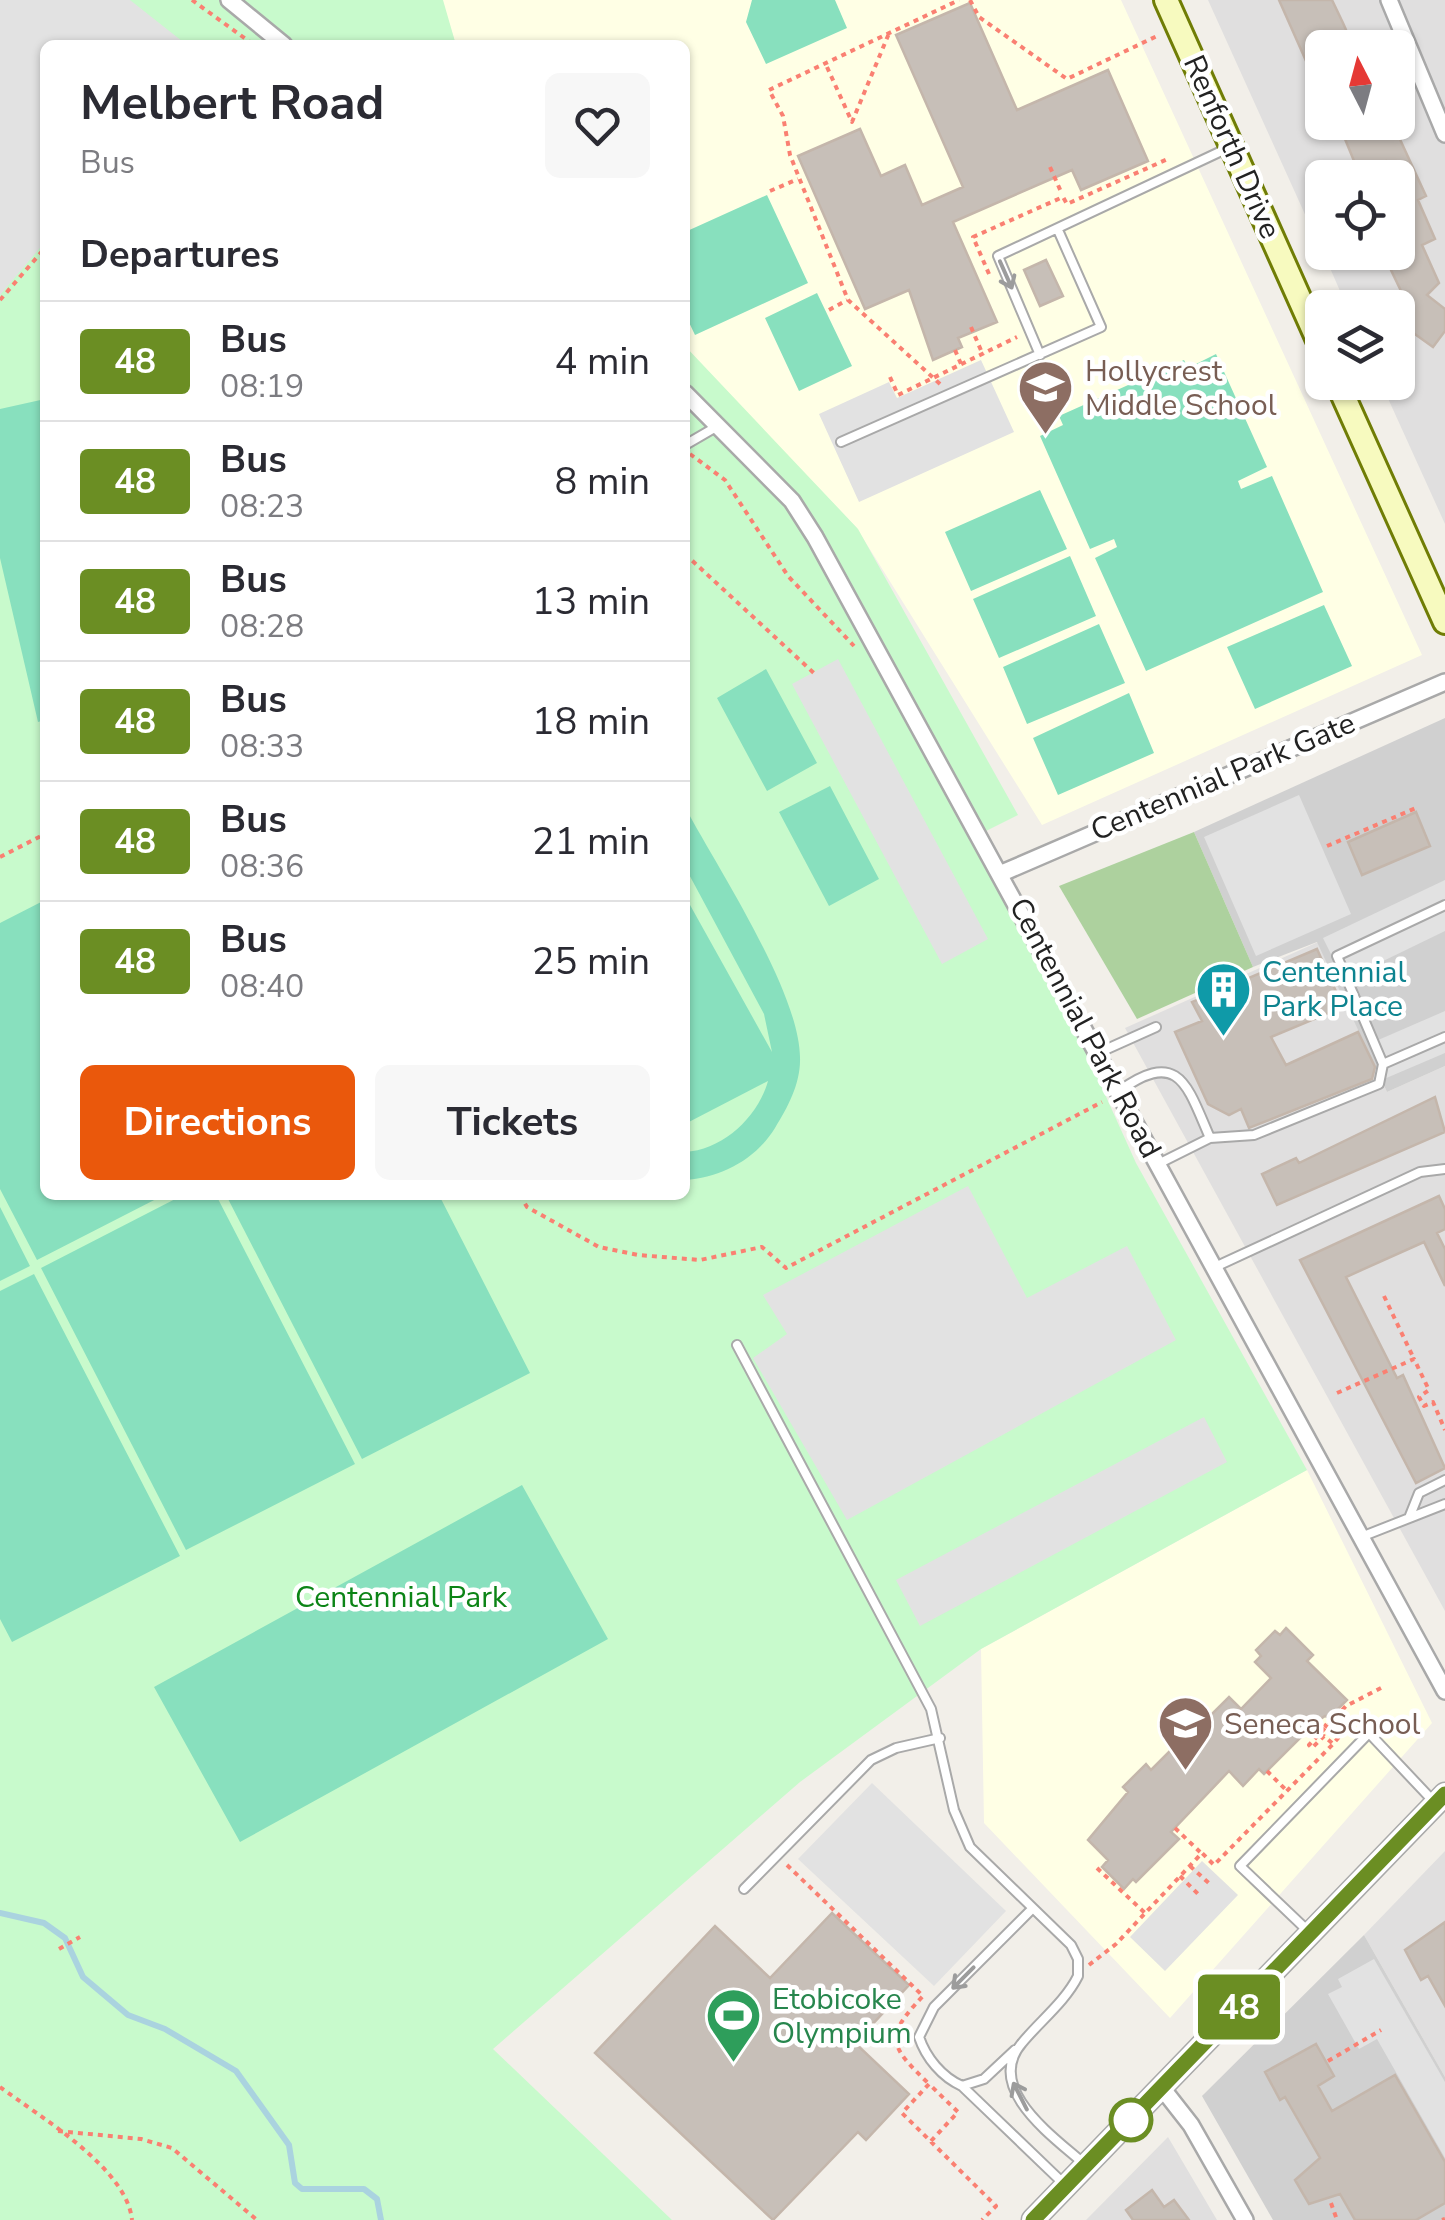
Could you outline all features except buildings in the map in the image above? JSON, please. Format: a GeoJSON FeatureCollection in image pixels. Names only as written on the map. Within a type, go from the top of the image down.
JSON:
{"type":"FeatureCollection","features":[{"type":"Feature","properties":{"kind":"main road","name":"Renforth Drive"},"geometry":{"type":"LineString","coordinates":[[1166,0],[1305,311]]}},
{"type":"Feature","properties":{"kind":"main road"},"geometry":{"type":"LineString","coordinates":[[1346,400],[1445,622]]}},
{"type":"Feature","properties":{"kind":"street"},"geometry":{"type":"LineString","coordinates":[[229,0],[278,40]]}},
{"type":"Feature","properties":{"kind":"street"},"geometry":{"type":"LineString","coordinates":[[1389,0],[1445,134]]}},
{"type":"Feature","properties":{"kind":"street","name":"Centennial Park Road"},"geometry":{"type":"LineString","coordinates":[[690,398],[792,501],[815,537],[1002,873],[1445,1691]]}},
{"type":"Feature","properties":{"kind":"street","name":"Centennial Park Gate"},"geometry":{"type":"LineString","coordinates":[[1002,873],[1445,682]]}},
{"type":"Feature","properties":{"kind":"street"},"geometry":{"type":"LineString","coordinates":[[1033,2220],[1440,1798]]}},
{"type":"Feature","properties":{"kind":"street"},"geometry":{"type":"LineString","coordinates":[[1162,2088],[1191,2126],[1246,2220]]}},
{"type":"Feature","properties":{"kind":"lane"},"geometry":{"type":"LineString","coordinates":[[1040,354],[998,256],[1232,146]]}},
{"type":"Feature","properties":{"kind":"lane"},"geometry":{"type":"LineString","coordinates":[[841,442],[1100,327],[1058,230]]}},
{"type":"Feature","properties":{"kind":"lane"},"geometry":{"type":"LineString","coordinates":[[690,444],[716,427]]}},
{"type":"Feature","properties":{"kind":"lane"},"geometry":{"type":"LineString","coordinates":[[1158,1164],[1210,1138],[1254,1135],[1378,1084],[1383,1064],[1338,956],[1445,905]]}},
{"type":"Feature","properties":{"kind":"lane"},"geometry":{"type":"LineString","coordinates":[[1098,1053],[1156,1026]]}},
{"type":"Feature","properties":{"kind":"lane"},"geometry":{"type":"LineString","coordinates":[[1383,1064],[1445,1037]]}},
{"type":"Feature","properties":{"kind":"lane"},"geometry":{"type":"LineString","coordinates":[[1119,1091],[1155,1069],[1166,1069],[1180,1078],[1210,1138]]}},
{"type":"Feature","properties":{"kind":"lane"},"geometry":{"type":"LineString","coordinates":[[1215,1268],[1420,1172],[1445,1169]]}},
{"type":"Feature","properties":{"kind":"lane"},"geometry":{"type":"LineString","coordinates":[[738,1345],[930,1709],[960,1828],[970,1847],[1071,1944],[1080,1968],[1074,1985],[1017,2048],[984,2080],[962,2086]]}},
{"type":"Feature","properties":{"kind":"lane"},"geometry":{"type":"LineString","coordinates":[[1408,1519],[1419,1493],[1445,1480]]}},
{"type":"Feature","properties":{"kind":"lane"},"geometry":{"type":"LineString","coordinates":[[1361,1537],[1445,1504]]}},
{"type":"Feature","properties":{"kind":"lane"},"geometry":{"type":"LineString","coordinates":[[1309,1932],[1240,1866],[1300,1803],[1369,1733],[1440,1798]]}},
{"type":"Feature","properties":{"kind":"lane"},"geometry":{"type":"LineString","coordinates":[[744,1890],[871,1760],[896,1748],[940,1738]]}},
{"type":"Feature","properties":{"kind":"lane"},"geometry":{"type":"LineString","coordinates":[[1032,1909],[934,2007],[920,2028],[926,2055],[947,2078],[962,2086],[1066,2186]]}},
{"type":"Feature","properties":{"kind":"lane"},"geometry":{"type":"LineString","coordinates":[[1017,2048],[1012,2084],[1020,2102],[1087,2166]]}},
{"type":"Feature","properties":{"kind":"path"},"geometry":{"type":"LineString","coordinates":[[192,0],[247,40]]}},
{"type":"Feature","properties":{"kind":"path"},"geometry":{"type":"LineString","coordinates":[[951,394],[848,299],[800,178],[784,116],[769,90],[958,0]]}},
{"type":"Feature","properties":{"kind":"path"},"geometry":{"type":"LineString","coordinates":[[970,0],[979,18],[1067,79],[1157,36]]}},
{"type":"Feature","properties":{"kind":"path"},"geometry":{"type":"LineString","coordinates":[[826,65],[852,122],[890,31]]}},
{"type":"Feature","properties":{"kind":"path"},"geometry":{"type":"LineString","coordinates":[[1050,167],[1067,204],[1174,157]]}},
{"type":"Feature","properties":{"kind":"path"},"geometry":{"type":"LineString","coordinates":[[770,192],[800,178]]}},
{"type":"Feature","properties":{"kind":"path"},"geometry":{"type":"LineString","coordinates":[[996,288],[973,237],[1063,196]]}},
{"type":"Feature","properties":{"kind":"path"},"geometry":{"type":"LineString","coordinates":[[0,300],[40,254]]}},
{"type":"Feature","properties":{"kind":"path"},"geometry":{"type":"LineString","coordinates":[[830,310],[848,299]]}},
{"type":"Feature","properties":{"kind":"path"},"geometry":{"type":"LineString","coordinates":[[890,377],[898,395],[962,366],[1018,340],[1011,322]]}},
{"type":"Feature","properties":{"kind":"path"},"geometry":{"type":"LineString","coordinates":[[971,327],[984,356]]}},
{"type":"Feature","properties":{"kind":"path"},"geometry":{"type":"LineString","coordinates":[[955,350],[962,366]]}},
{"type":"Feature","properties":{"kind":"path"},"geometry":{"type":"LineString","coordinates":[[690,451],[725,480],[788,576],[859,652]]}},
{"type":"Feature","properties":{"kind":"path"},"geometry":{"type":"LineString","coordinates":[[690,559],[816,675]]}},
{"type":"Feature","properties":{"kind":"path"},"geometry":{"type":"LineString","coordinates":[[1326,846],[1416,808]]}},
{"type":"Feature","properties":{"kind":"path"},"geometry":{"type":"LineString","coordinates":[[0,856],[40,836]]}},
{"type":"Feature","properties":{"kind":"path"},"geometry":{"type":"LineString","coordinates":[[523,1200],[527,1207],[599,1247],[700,1260],[762,1247],[786,1268],[1104,1101]]}},
{"type":"Feature","properties":{"kind":"path"},"geometry":{"type":"LineString","coordinates":[[1384,1296],[1429,1390],[1419,1397],[1424,1406],[1432,1402],[1442,1416],[1445,1430]]}},
{"type":"Feature","properties":{"kind":"path"},"geometry":{"type":"LineString","coordinates":[[1337,1393],[1414,1359]]}},
{"type":"Feature","properties":{"kind":"path"},"geometry":{"type":"LineString","coordinates":[[1333,1744],[1324,1736],[1312,1748],[1309,1745],[1346,1706],[1380,1688]]}},
{"type":"Feature","properties":{"kind":"path"},"geometry":{"type":"LineString","coordinates":[[1175,1828],[1214,1865],[1339,1737],[1320,1721]]}},
{"type":"Feature","properties":{"kind":"path"},"geometry":{"type":"LineString","coordinates":[[1266,1771],[1300,1803]]}},
{"type":"Feature","properties":{"kind":"path"},"geometry":{"type":"LineString","coordinates":[[1098,1961],[1202,1853]]}},
{"type":"Feature","properties":{"kind":"path"},"geometry":{"type":"LineString","coordinates":[[776,1855],[924,1996]]}},
{"type":"Feature","properties":{"kind":"path"},"geometry":{"type":"LineString","coordinates":[[1190,1866],[1212,1886]]}},
{"type":"Feature","properties":{"kind":"path"},"geometry":{"type":"LineString","coordinates":[[1097,1868],[1144,1913]]}},
{"type":"Feature","properties":{"kind":"path"},"geometry":{"type":"LineString","coordinates":[[1180,1876],[1201,1897]]}},
{"type":"Feature","properties":{"kind":"path"},"geometry":{"type":"LineString","coordinates":[[59,1950],[80,1937]]}},
{"type":"Feature","properties":{"kind":"path"},"geometry":{"type":"LineString","coordinates":[[1328,2061],[1382,2030]]}},
{"type":"Feature","properties":{"kind":"path"},"geometry":{"type":"LineString","coordinates":[[931,2141],[958,2112],[930,2084],[902,2114],[996,2206],[982,2220]]}},
{"type":"Feature","properties":{"kind":"path"},"geometry":{"type":"LineString","coordinates":[[0,2086],[92,2156],[130,2202],[132,2220]]}},
{"type":"Feature","properties":{"kind":"path"},"geometry":{"type":"LineString","coordinates":[[58,2131],[141,2139],[172,2148],[257,2220]]}},
{"type":"Feature","properties":{"kind":"path"},"geometry":{"type":"LineString","coordinates":[[1330,2203],[1337,2220]]}},
{"type":"Feature","properties":{"kind":"shaded area"},"geometry":{"type":"Polygon","coordinates":[[[0,0],[130,0],[181,40],[40,40],[40,248],[0,295],[0,0]]]}},
{"type":"Feature","properties":{"kind":"shaded area","name":"Hollycrest Middle School"},"geometry":{"type":"Polygon","coordinates":[[[442,0],[1121,0],[1422,655],[1042,825],[856,527],[690,353],[690,40],[454,40],[442,0]]]}},
{"type":"Feature","properties":{"kind":"shaded area"},"geometry":{"type":"Polygon","coordinates":[[[1208,0],[1445,0],[1445,524],[1389,400],[1415,400],[1415,290],[1340,290],[1331,270],[1415,270],[1415,160],[1305,160],[1305,214],[1208,0]]]}},
{"type":"Feature","properties":{"kind":"shaded area"},"geometry":{"type":"Polygon","coordinates":[[[981,360],[1014,432],[859,502],[819,414],[889,382],[897,398],[981,360]]]}},
{"type":"Feature","properties":{"kind":"shaded area"},"geometry":{"type":"Polygon","coordinates":[[[838,659],[988,939],[942,964],[792,684],[838,659]]]}},
{"type":"Feature","properties":{"kind":"shaded area"},"geometry":{"type":"Polygon","coordinates":[[[1445,718],[1445,1066],[1387,1092],[1317,942],[1253,967],[1194,832],[1445,718]]]}},
{"type":"Feature","properties":{"kind":"shaded area"},"geometry":{"type":"Polygon","coordinates":[[[1299,795],[1351,914],[1256,956],[1204,837],[1299,795]]]}},
{"type":"Feature","properties":{"kind":"shaded area"},"geometry":{"type":"Polygon","coordinates":[[[1445,880],[1445,931],[1344,980],[1323,938],[1445,880]]]}},
{"type":"Feature","properties":{"kind":"shaded area"},"geometry":{"type":"Polygon","coordinates":[[[1318,942],[1387,1092],[1445,1066],[1445,1611],[1125,1028],[1318,942]]]}},
{"type":"Feature","properties":{"kind":"shaded area"},"geometry":{"type":"Polygon","coordinates":[[[1445,1011],[1445,1053],[1384,1079],[1369,1044],[1445,1011]]]}},
{"type":"Feature","properties":{"kind":"shaded area"},"geometry":{"type":"Polygon","coordinates":[[[968,1186],[1027,1298],[1127,1246],[1176,1340],[847,1520],[753,1358],[787,1334],[763,1295],[968,1186]]]}},
{"type":"Feature","properties":{"kind":"shaded area"},"geometry":{"type":"Polygon","coordinates":[[[1204,1417],[1227,1462],[920,1626],[896,1580],[1204,1417]]]}},
{"type":"Feature","properties":{"kind":"shaded area","name":"Seneca School"},"geometry":{"type":"Polygon","coordinates":[[[1307,1470],[1432,1723],[1170,2018],[984,1823],[981,1649],[1307,1470]]]}},
{"type":"Feature","properties":{"kind":"shaded area"},"geometry":{"type":"Polygon","coordinates":[[[872,1783],[1006,1911],[934,1986],[798,1859],[872,1783]]]}},
{"type":"Feature","properties":{"kind":"shaded area"},"geometry":{"type":"Polygon","coordinates":[[[1445,1851],[1445,2077],[1364,1935],[1445,1851]]]}},
{"type":"Feature","properties":{"kind":"shaded area"},"geometry":{"type":"Polygon","coordinates":[[[1202,1861],[1238,1895],[1165,1971],[1130,1937],[1202,1861]]]}},
{"type":"Feature","properties":{"kind":"shaded area"},"geometry":{"type":"Polygon","coordinates":[[[1364,1935],[1445,2077],[1445,2220],[1273,2220],[1202,2096],[1364,1935]]]}},
{"type":"Feature","properties":{"kind":"shaded area"},"geometry":{"type":"Polygon","coordinates":[[[1374,1959],[1445,2082],[1445,2158],[1377,2039],[1359,2049],[1328,1994],[1342,1987],[1338,1979],[1374,1959]]]}},
{"type":"Feature","properties":{"kind":"shaded area"},"geometry":{"type":"Polygon","coordinates":[[[1168,2137],[1217,2220],[1086,2220],[1168,2137]]]}},
{"type":"Feature","properties":{"kind":"green space","name":"Centennial Park"},"geometry":{"type":"Polygon","coordinates":[[[0,0],[443,0],[455,40],[40,40],[40,1200],[690,1200],[690,351],[858,529],[1018,815],[986,831],[1136,1163],[1307,1470],[981,1649],[800,1782],[493,2049],[672,2220],[0,2220],[0,0]]]}},
{"type":"Feature","properties":{"kind":"green space"},"geometry":{"type":"Polygon","coordinates":[[[752,0],[835,0],[847,28],[766,64],[746,22],[752,0]]]}},
{"type":"Feature","properties":{"kind":"green space"},"geometry":{"type":"Polygon","coordinates":[[[767,195],[808,283],[695,335],[690,324],[690,230],[767,195]]]}},
{"type":"Feature","properties":{"kind":"green space"},"geometry":{"type":"Polygon","coordinates":[[[817,293],[852,366],[799,391],[765,318],[817,293]]]}},
{"type":"Feature","properties":{"kind":"green space"},"geometry":{"type":"Polygon","coordinates":[[[1216,354],[1267,467],[1238,481],[1241,489],[1272,476],[1323,592],[1146,671],[1095,558],[1117,547],[1114,539],[1090,549],[1040,436],[1063,425],[1059,416],[1184,360],[1188,368],[1216,354]]]}},
{"type":"Feature","properties":{"kind":"green space"},"geometry":{"type":"Polygon","coordinates":[[[40,400],[38,722],[0,558],[0,409],[40,400]]]}},
{"type":"Feature","properties":{"kind":"green space"},"geometry":{"type":"Polygon","coordinates":[[[1040,490],[1067,549],[971,591],[945,532],[1040,490]]]}},
{"type":"Feature","properties":{"kind":"green space"},"geometry":{"type":"Polygon","coordinates":[[[1070,556],[1096,616],[999,658],[973,599],[1070,556]]]}},
{"type":"Feature","properties":{"kind":"green space"},"geometry":{"type":"Polygon","coordinates":[[[1324,605],[1352,666],[1255,709],[1227,647],[1324,605]]]}},
{"type":"Feature","properties":{"kind":"green space"},"geometry":{"type":"Polygon","coordinates":[[[1099,624],[1125,683],[1027,724],[1003,667],[1099,624]]]}},
{"type":"Feature","properties":{"kind":"green space"},"geometry":{"type":"Polygon","coordinates":[[[766,669],[817,763],[767,791],[717,698],[766,669]]]}},
{"type":"Feature","properties":{"kind":"green space"},"geometry":{"type":"Polygon","coordinates":[[[1129,693],[1154,753],[1058,795],[1033,738],[1129,693]]]}},
{"type":"Feature","properties":{"kind":"green space"},"geometry":{"type":"Polygon","coordinates":[[[830,786],[879,879],[829,906],[779,812],[830,786]]]}},
{"type":"Feature","properties":{"kind":"green space"},"geometry":{"type":"Polygon","coordinates":[[[690,816],[772,965],[796,1030],[800,1057],[789,1103],[767,1139],[736,1165],[690,1179],[690,1151],[713,1145],[737,1129],[756,1107],[768,1081],[690,1121],[690,905],[772,1052],[764,1014],[690,876],[690,816]]]}},
{"type":"Feature","properties":{"kind":"green space"},"geometry":{"type":"Polygon","coordinates":[[[1194,832],[1253,967],[1137,1019],[1059,886],[1194,832]]]}},
{"type":"Feature","properties":{"kind":"green space"},"geometry":{"type":"Polygon","coordinates":[[[40,903],[40,1200],[154,1200],[37,1260],[0,1189],[0,923],[40,903]]]}},
{"type":"Feature","properties":{"kind":"green space"},"geometry":{"type":"Polygon","coordinates":[[[173,1200],[219,1200],[355,1464],[186,1550],[41,1268],[173,1200]]]}},
{"type":"Feature","properties":{"kind":"green space"},"geometry":{"type":"Polygon","coordinates":[[[229,1200],[442,1200],[530,1373],[362,1459],[229,1200]]]}},
{"type":"Feature","properties":{"kind":"green space"},"geometry":{"type":"Polygon","coordinates":[[[0,1207],[30,1266],[0,1281],[0,1207]]]}},
{"type":"Feature","properties":{"kind":"green space"},"geometry":{"type":"Polygon","coordinates":[[[34,1274],[180,1556],[12,1642],[0,1619],[0,1291],[34,1274]]]}},
{"type":"Feature","properties":{"kind":"green space"},"geometry":{"type":"Polygon","coordinates":[[[522,1485],[608,1639],[240,1842],[154,1687],[522,1485]]]}},
{"type":"Feature","properties":{"kind":"waterway"},"geometry":{"type":"LineString","coordinates":[[0,1913],[44,1923],[65,1938],[83,1977],[128,2015],[165,2029],[236,2071],[289,2145],[295,2183],[302,2189],[364,2189],[377,2199],[381,2220]]}},
{"type":"Feature","properties":{"kind":"bus line","name":"48"},"geometry":{"type":"LineString","coordinates":[[1033,2220],[1445,1794]]}},
{"type":"Feature","properties":{"kind":"place","name":"Hollycrest Middle School"},"geometry":{"type":"Point","coordinates":[1046,437]}},
{"type":"Feature","properties":{"kind":"place","name":"Centennial Park Place"},"geometry":{"type":"Point","coordinates":[1223,1038]}},
{"type":"Feature","properties":{"kind":"place","name":"Seneca School"},"geometry":{"type":"Point","coordinates":[1185,1773]}},
{"type":"Feature","properties":{"kind":"place","name":"Etobicoke Olympium"},"geometry":{"type":"Point","coordinates":[733,2065]}}]}
